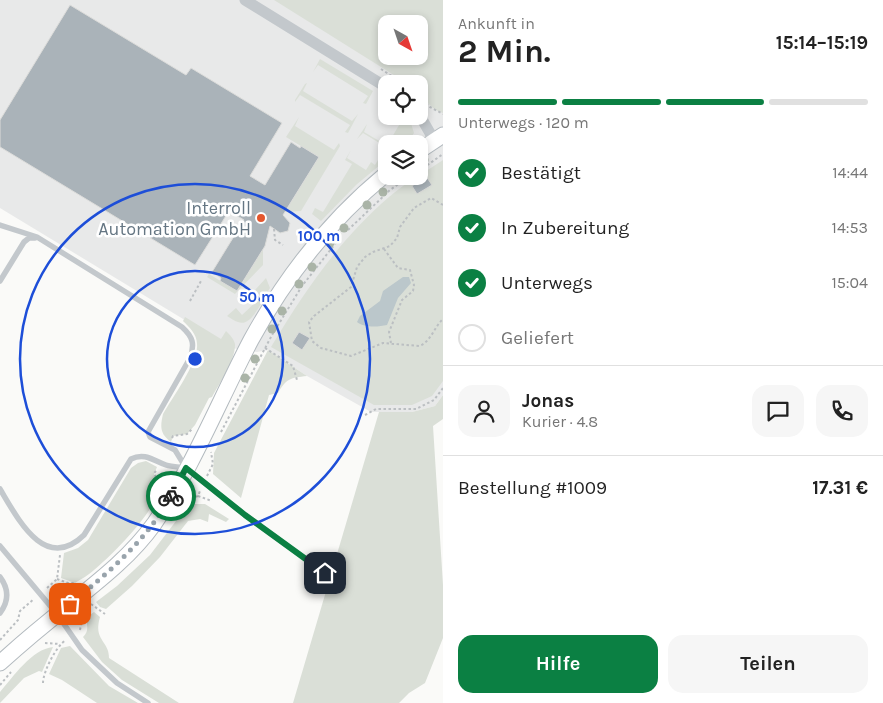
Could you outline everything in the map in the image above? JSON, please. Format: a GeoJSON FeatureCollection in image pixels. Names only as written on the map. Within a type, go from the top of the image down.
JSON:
{"type":"FeatureCollection","features":[{"type":"Feature","properties":{"kind":"street"},"geometry":{"type":"LineString","coordinates":[[245,0],[378,82]]}},
{"type":"Feature","properties":{"kind":"street"},"geometry":{"type":"LineString","coordinates":[[428,125],[439,138],[428,145]]}},
{"type":"Feature","properties":{"kind":"street"},"geometry":{"type":"LineString","coordinates":[[6,667],[57,614],[104,577],[138,544],[166,504],[252,340],[303,258],[348,208],[378,181]]}},
{"type":"Feature","properties":{"kind":"lane"},"geometry":{"type":"LineString","coordinates":[[0,225],[37,237],[182,327],[190,335],[194,349],[148,432],[150,437],[175,450],[186,468],[245,515],[325,573]]}},
{"type":"Feature","properties":{"kind":"lane"},"geometry":{"type":"LineString","coordinates":[[0,281],[24,242],[29,238],[37,237]]}},
{"type":"Feature","properties":{"kind":"lane"},"geometry":{"type":"LineString","coordinates":[[0,490],[34,538],[50,548],[69,546],[77,543],[84,535],[131,459],[147,456],[166,465],[186,468]]}},
{"type":"Feature","properties":{"kind":"lane"},"geometry":{"type":"LineString","coordinates":[[0,546],[57,614],[82,650],[117,683],[148,703]]}},
{"type":"Feature","properties":{"kind":"lane"},"geometry":{"type":"LineString","coordinates":[[0,577],[7,589],[5,607],[0,613]]}},
{"type":"Feature","properties":{"kind":"path"},"geometry":{"type":"LineString","coordinates":[[428,105],[443,114]]}},
{"type":"Feature","properties":{"kind":"path"},"geometry":{"type":"LineString","coordinates":[[428,165],[443,154]]}},
{"type":"Feature","properties":{"kind":"path"},"geometry":{"type":"LineString","coordinates":[[443,205],[431,198],[414,208],[400,227],[394,242],[390,246],[365,257],[357,267],[351,287],[309,322],[312,341],[321,348],[351,356],[384,343],[419,346],[423,344],[443,319]]}},
{"type":"Feature","properties":{"kind":"path"},"geometry":{"type":"LineString","coordinates":[[274,229],[274,240],[283,245]]}},
{"type":"Feature","properties":{"kind":"path"},"geometry":{"type":"LineString","coordinates":[[384,249],[398,268],[410,270],[414,285],[413,291],[402,300],[389,332],[392,344]]}},
{"type":"Feature","properties":{"kind":"path"},"geometry":{"type":"LineString","coordinates":[[190,301],[201,281]]}},
{"type":"Feature","properties":{"kind":"path"},"geometry":{"type":"LineString","coordinates":[[265,348],[293,366],[297,380]]}},
{"type":"Feature","properties":{"kind":"path"},"geometry":{"type":"LineString","coordinates":[[364,415],[376,409],[416,410],[434,400],[443,388]]}},
{"type":"Feature","properties":{"kind":"path"},"geometry":{"type":"LineString","coordinates":[[219,403],[233,412]]}},
{"type":"Feature","properties":{"kind":"path"},"geometry":{"type":"LineString","coordinates":[[169,446],[173,436],[187,434],[195,425]]}},
{"type":"Feature","properties":{"kind":"path"},"geometry":{"type":"LineString","coordinates":[[158,495],[159,484],[154,474],[160,462]]}},
{"type":"Feature","properties":{"kind":"path"},"geometry":{"type":"LineString","coordinates":[[43,684],[43,677],[60,644],[44,643]]}},
{"type":"Feature","properties":{"kind":"path"},"geometry":{"type":"LineString","coordinates":[[0,685],[6,667]]}},
{"type":"Feature","properties":{"kind":"shaded area"},"geometry":{"type":"Polygon","coordinates":[[[0,0],[443,0],[443,395],[435,406],[412,412],[371,412],[307,376],[268,350],[257,352],[231,348],[0,208],[0,0]]]}},
{"type":"Feature","properties":{"kind":"shaded area"},"geometry":{"type":"Polygon","coordinates":[[[274,0],[443,0],[443,113],[433,108],[428,103],[428,75],[394,75],[274,0]]]}},
{"type":"Feature","properties":{"kind":"shaded area"},"geometry":{"type":"Polygon","coordinates":[[[320,59],[373,91],[366,104],[363,103],[368,96],[318,65],[313,72],[320,59]]]}},
{"type":"Feature","properties":{"kind":"shaded area"},"geometry":{"type":"Polygon","coordinates":[[[307,83],[303,91],[352,121],[358,114],[348,133],[345,132],[350,125],[300,95],[295,102],[307,83]]]}},
{"type":"Feature","properties":{"kind":"shaded area"},"geometry":{"type":"Polygon","coordinates":[[[299,117],[295,126],[334,150],[339,143],[340,146],[301,211],[285,212],[319,157],[286,137],[299,117]]]}},
{"type":"Feature","properties":{"kind":"shaded area"},"geometry":{"type":"Polygon","coordinates":[[[367,124],[364,132],[378,140],[378,142],[363,133],[357,139],[367,124]]]}},
{"type":"Feature","properties":{"kind":"shaded area"},"geometry":{"type":"Polygon","coordinates":[[[399,125],[412,125],[414,133],[413,135],[393,135],[399,125]]]}},
{"type":"Feature","properties":{"kind":"shaded area"},"geometry":{"type":"Polygon","coordinates":[[[351,150],[347,158],[366,170],[371,162],[375,165],[378,160],[378,167],[356,185],[321,221],[312,214],[315,208],[323,212],[352,164],[345,160],[351,150]]]}},
{"type":"Feature","properties":{"kind":"shaded area"},"geometry":{"type":"Polygon","coordinates":[[[443,160],[443,381],[432,396],[412,405],[374,405],[271,347],[296,306],[339,248],[371,213],[404,185],[428,185],[428,169],[443,160]]]}},
{"type":"Feature","properties":{"kind":"shaded area"},"geometry":{"type":"Polygon","coordinates":[[[263,249],[263,265],[235,294],[207,277],[209,274],[237,291],[263,249]]]}},
{"type":"Feature","properties":{"kind":"shaded area"},"geometry":{"type":"Polygon","coordinates":[[[403,277],[409,277],[411,283],[398,298],[387,325],[376,327],[357,322],[360,316],[380,301],[383,291],[403,277]]]}},
{"type":"Feature","properties":{"kind":"shaded area"},"geometry":{"type":"Polygon","coordinates":[[[266,278],[270,288],[248,321],[243,323],[237,322],[227,316],[236,308],[242,315],[261,297],[255,290],[266,278]]]}},
{"type":"Feature","properties":{"kind":"shaded area"},"geometry":{"type":"Polygon","coordinates":[[[185,317],[221,339],[226,331],[234,340],[235,350],[226,371],[195,425],[187,434],[173,436],[171,442],[162,430],[163,414],[194,360],[197,344],[196,337],[183,321],[185,317]]]}},
{"type":"Feature","properties":{"kind":"shaded area"},"geometry":{"type":"Polygon","coordinates":[[[268,350],[307,376],[290,380],[284,384],[278,393],[269,395],[241,498],[213,474],[214,453],[268,350]]]}},
{"type":"Feature","properties":{"kind":"shaded area"},"geometry":{"type":"Polygon","coordinates":[[[443,395],[443,419],[433,426],[443,585],[443,638],[425,683],[409,693],[399,703],[293,703],[379,412],[412,412],[435,406],[443,395]]]}},
{"type":"Feature","properties":{"kind":"shaded area"},"geometry":{"type":"Polygon","coordinates":[[[146,461],[157,467],[154,474],[159,484],[158,493],[144,517],[123,542],[90,574],[75,583],[61,578],[64,553],[78,548],[88,540],[131,468],[138,463],[146,461]]]}},
{"type":"Feature","properties":{"kind":"shaded area"},"geometry":{"type":"Polygon","coordinates":[[[189,504],[205,504],[229,519],[226,522],[209,514],[208,522],[200,519],[188,521],[160,557],[132,586],[106,609],[100,607],[96,602],[117,586],[150,555],[189,504]]]}},
{"type":"Feature","properties":{"kind":"shaded area"},"geometry":{"type":"Polygon","coordinates":[[[94,612],[100,617],[98,631],[107,647],[109,658],[179,703],[159,703],[122,680],[102,662],[83,637],[87,630],[87,617],[94,612]]]}},
{"type":"Feature","properties":{"kind":"shaded area"},"geometry":{"type":"Polygon","coordinates":[[[70,646],[109,686],[138,703],[97,703],[62,680],[49,674],[61,648],[70,646]]]}},
{"type":"Feature","properties":{"kind":"shaded area"},"geometry":{"type":"Polygon","coordinates":[[[53,647],[42,672],[39,671],[24,678],[0,703],[0,692],[30,658],[45,649],[53,647]]]}},
{"type":"Feature","properties":{"kind":"building"},"geometry":{"type":"Polygon","coordinates":[[[70,5],[186,75],[191,68],[282,123],[250,176],[265,185],[291,142],[319,157],[283,215],[290,223],[288,231],[280,233],[270,226],[265,246],[237,291],[220,281],[221,278],[212,272],[244,220],[229,211],[195,265],[0,147],[0,120],[70,5]]]}},
{"type":"Feature","properties":{"kind":"building"},"geometry":{"type":"Polygon","coordinates":[[[428,179],[432,185],[417,194],[412,186],[428,185],[428,179]]]}},
{"type":"Feature","properties":{"kind":"building"},"geometry":{"type":"Polygon","coordinates":[[[299,332],[310,338],[302,350],[292,343],[299,332]]]}},
{"type":"Feature","properties":{"kind":"way so far"},"geometry":{"type":"LineString","coordinates":[[70,604],[104,577],[138,544],[171,496]]}},
{"type":"Feature","properties":{"kind":"place","name":"Interroll Automation GmbH"},"geometry":{"type":"Point","coordinates":[261,218]}},
{"type":"Feature","properties":{"kind":"route"},"geometry":{"type":"LineString","coordinates":[[171,496],[186,468],[245,515],[325,573]]}}]}
